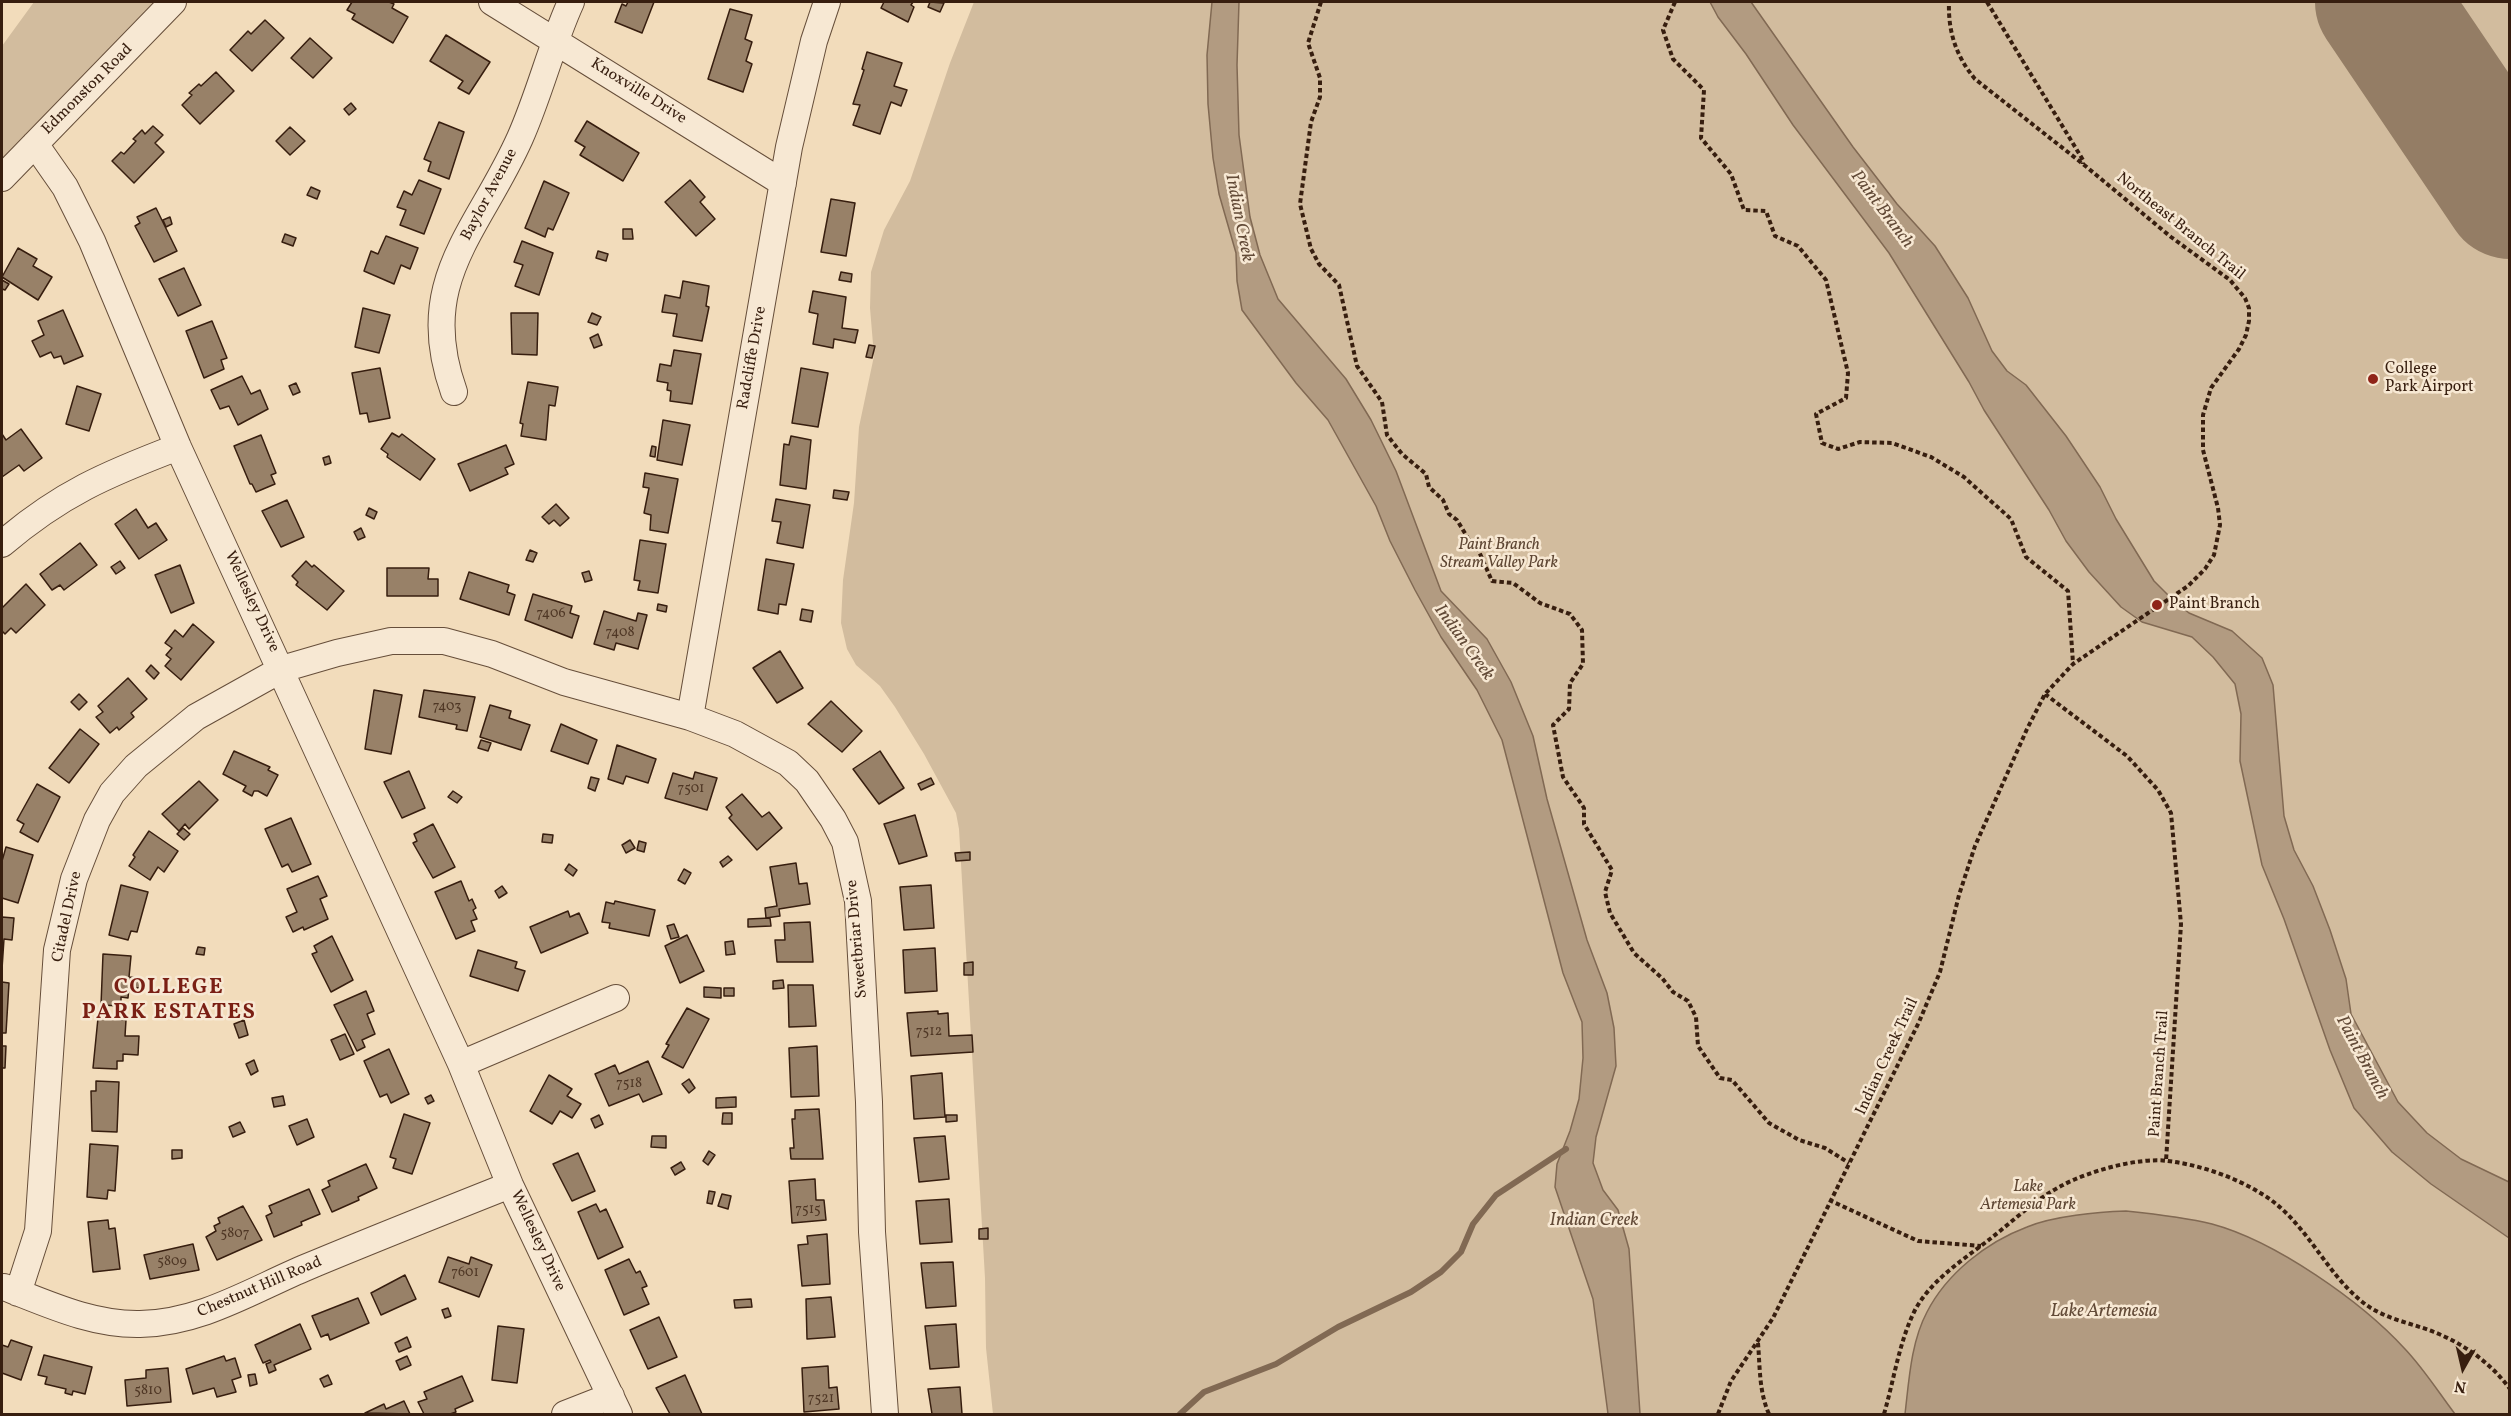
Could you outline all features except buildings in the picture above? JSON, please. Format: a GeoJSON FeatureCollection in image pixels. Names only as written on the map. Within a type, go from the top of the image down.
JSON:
{"type":"FeatureCollection","features":[{"type":"Feature","properties":{"kind":"street","name":"Edmonston Road"},"geometry":{"type":"LineString","coordinates":[[2,178],[173,2]]}},
{"type":"Feature","properties":{"kind":"street","name":"Knoxville Drive"},"geometry":{"type":"LineString","coordinates":[[492,2],[783,183]]}},
{"type":"Feature","properties":{"kind":"street","name":"Baylor Avenue"},"geometry":{"type":"LineString","coordinates":[[454,392],[441,346],[444,291],[467,233],[510,158],[533,109],[554,40],[571,2]]}},
{"type":"Feature","properties":{"kind":"street","name":"Radcliffe Drive"},"geometry":{"type":"LineString","coordinates":[[690,717],[799,99],[827,2]]}},
{"type":"Feature","properties":{"kind":"street","name":"Wellesley Drive"},"geometry":{"type":"LineString","coordinates":[[35,144],[65,187],[92,241],[178,447],[282,669],[461,1064],[510,1185],[615,1405]]}},
{"type":"Feature","properties":{"kind":"street"},"geometry":{"type":"LineString","coordinates":[[2,544],[34,517],[70,493],[112,472],[178,447]]}},
{"type":"Feature","properties":{"kind":"street","name":"Sweetbriar Drive"},"geometry":{"type":"LineString","coordinates":[[282,669],[391,641],[444,641],[492,654],[564,682],[690,717],[735,734],[788,764],[807,781],[823,802],[845,842],[858,901],[869,1102],[872,1232],[885,1414]]}},
{"type":"Feature","properties":{"kind":"street","name":"Citadel Drive"},"geometry":{"type":"LineString","coordinates":[[10,1290],[38,1231],[57,950],[74,879],[93,828],[112,794],[136,766],[166,740],[196,717],[282,669]]}},
{"type":"Feature","properties":{"kind":"street"},"geometry":{"type":"LineString","coordinates":[[461,1064],[616,998]]}},
{"type":"Feature","properties":{"kind":"street","name":"Chestnut Hill Road"},"geometry":{"type":"LineString","coordinates":[[10,1290],[55,1308],[118,1323],[158,1323],[186,1319],[224,1306],[272,1282],[510,1185]]}},
{"type":"Feature","properties":{"kind":"street"},"geometry":{"type":"LineString","coordinates":[[565,1414],[615,1405]]}},
{"type":"Feature","properties":{"kind":"path"},"geometry":{"type":"LineString","coordinates":[[1321,2],[1308,42],[1320,78],[1320,97],[1311,122],[1300,204],[1311,249],[1319,264],[1339,285],[1357,366],[1368,385],[1382,402],[1387,435],[1402,454],[1426,474],[1429,487],[1443,500],[1449,514],[1457,520],[1469,540],[1478,548],[1492,581],[1513,583],[1540,603],[1570,614],[1582,630],[1583,664],[1570,683],[1569,709],[1553,724],[1563,777],[1584,808],[1584,824],[1612,870],[1605,892],[1610,913],[1634,953],[1662,978],[1673,992],[1688,1001],[1696,1017],[1698,1046],[1720,1078],[1732,1080],[1769,1123],[1799,1140],[1824,1148],[1849,1162]]}},
{"type":"Feature","properties":{"kind":"path"},"geometry":{"type":"LineString","coordinates":[[1675,2],[1663,30],[1673,58],[1704,90],[1701,138],[1731,174],[1744,210],[1766,211],[1774,236],[1798,246],[1826,279],[1848,373],[1846,398],[1816,414],[1822,442],[1838,449],[1860,442],[1892,443],[1930,457],[1964,477],[2011,519],[2026,556],[2068,591],[2073,664]]}},
{"type":"Feature","properties":{"kind":"path","name":"Northeast Branch Trail"},"geometry":{"type":"LineString","coordinates":[[1949,2],[1950,29],[1955,47],[1962,64],[1975,79],[2171,237],[2230,280],[2245,298],[2249,308],[2246,335],[2211,388],[2205,402],[2201,434],[2220,525],[2214,555],[2205,569],[2188,586],[2073,664],[2045,693]]}},
{"type":"Feature","properties":{"kind":"path"},"geometry":{"type":"LineString","coordinates":[[1987,2],[2083,160],[2083,164]]}},
{"type":"Feature","properties":{"kind":"path","name":"Indian Creek Trail"},"geometry":{"type":"LineString","coordinates":[[1718,1414],[1731,1381],[1773,1318],[1829,1200],[1919,1022],[1940,972],[1959,895],[1975,846],[2045,693]]}},
{"type":"Feature","properties":{"kind":"path","name":"Paint Branch Trail"},"geometry":{"type":"LineString","coordinates":[[2045,693],[2127,756],[2158,790],[2171,813],[2181,924],[2166,1161],[2217,1174],[2264,1194],[2303,1231],[2341,1281],[2361,1301],[2395,1320],[2436,1333],[2473,1352],[2491,1367],[2510,1389]]}},
{"type":"Feature","properties":{"kind":"path"},"geometry":{"type":"LineString","coordinates":[[1884,1414],[1902,1344],[1915,1310],[1930,1288],[1980,1246],[2063,1185],[2128,1164],[2166,1161]]}},
{"type":"Feature","properties":{"kind":"path"},"geometry":{"type":"LineString","coordinates":[[1829,1200],[1918,1242],[1980,1246]]}},
{"type":"Feature","properties":{"kind":"path"},"geometry":{"type":"LineString","coordinates":[[1758,1342],[1760,1380],[1764,1404],[1769,1414]]}},
{"type":"Feature","properties":{"kind":"green space"},"geometry":{"type":"Polygon","coordinates":[[[34,2],[155,2],[2,159],[2,46],[34,2]]]}},
{"type":"Feature","properties":{"kind":"green space","name":"Paint Branch Stream Valley Park"},"geometry":{"type":"Polygon","coordinates":[[[974,2],[2509,2],[2509,1414],[993,1414],[986,1348],[985,1278],[959,829],[956,813],[895,707],[880,686],[856,665],[847,649],[841,623],[843,580],[854,503],[859,427],[874,356],[870,308],[871,272],[884,230],[910,181],[950,63],[974,2]]]}},
{"type":"Feature","properties":{"kind":"water","name":"Indian Creek"},"geometry":{"type":"Polygon","coordinates":[[[1212,2],[1239,2],[1237,65],[1239,135],[1250,217],[1260,255],[1278,299],[1346,379],[1371,420],[1396,471],[1441,591],[1487,639],[1511,682],[1533,736],[1547,799],[1587,940],[1607,993],[1614,1028],[1616,1066],[1596,1137],[1593,1163],[1603,1190],[1618,1210],[1629,1249],[1640,1414],[1608,1414],[1593,1299],[1555,1187],[1557,1164],[1579,1099],[1583,1058],[1582,1022],[1563,973],[1502,740],[1477,690],[1441,637],[1415,590],[1390,541],[1376,506],[1328,420],[1296,383],[1242,310],[1237,281],[1236,253],[1219,194],[1213,158],[1208,104],[1207,55],[1212,2]]]}},
{"type":"Feature","properties":{"kind":"water"},"geometry":{"type":"Polygon","coordinates":[[[1710,2],[1751,2],[1853,147],[1897,204],[1935,246],[1968,298],[1992,351],[2007,371],[2026,385],[2066,436],[2100,487],[2116,519],[2154,581],[2189,613],[2232,631],[2262,658],[2273,685],[2284,816],[2294,850],[2313,886],[2330,930],[2346,979],[2351,1014],[2398,1102],[2427,1133],[2461,1159],[2509,1182],[2509,1238],[2431,1184],[2392,1152],[2354,1108],[2330,1050],[2284,919],[2262,865],[2240,761],[2241,714],[2235,684],[2213,657],[2192,637],[2142,622],[2121,607],[2089,572],[2066,541],[1889,253],[1793,125],[1710,2]]]}},
{"type":"Feature","properties":{"kind":"water","name":"Lake Artemesia"},"geometry":{"type":"Polygon","coordinates":[[[2126,1211],[2212,1224],[2237,1232],[2289,1258],[2341,1293],[2387,1331],[2419,1365],[2455,1414],[1905,1414],[1917,1336],[1927,1312],[1945,1284],[1970,1260],[1997,1241],[2038,1223],[2062,1217],[2126,1211]]]}},
{"type":"Feature","properties":{"kind":"waterway"},"geometry":{"type":"LineString","coordinates":[[1180,1414],[1204,1392],[1276,1364],[1338,1327],[1411,1292],[1441,1272],[1461,1252],[1473,1224],[1496,1195],[1566,1149]]}},
{"type":"Feature","properties":{"kind":"runway"},"geometry":{"type":"LineString","coordinates":[[2381,2],[2510,193]]}},
{"type":"Feature","properties":{"kind":"place","name":"College Park Airport"},"geometry":{"type":"Point","coordinates":[2373,379]}},
{"type":"Feature","properties":{"kind":"place","name":"Paint Branch"},"geometry":{"type":"Point","coordinates":[2157,605]}},
{"type":"Feature","properties":{"kind":"district","name":"COLLEGE PARK ESTATES"},"geometry":{"type":"Point","coordinates":[169,1002]}},
{"type":"Feature","properties":{"kind":"park label","name":"Lake Artemesia Park"},"geometry":{"type":"Point","coordinates":[2028,1197]}}]}
